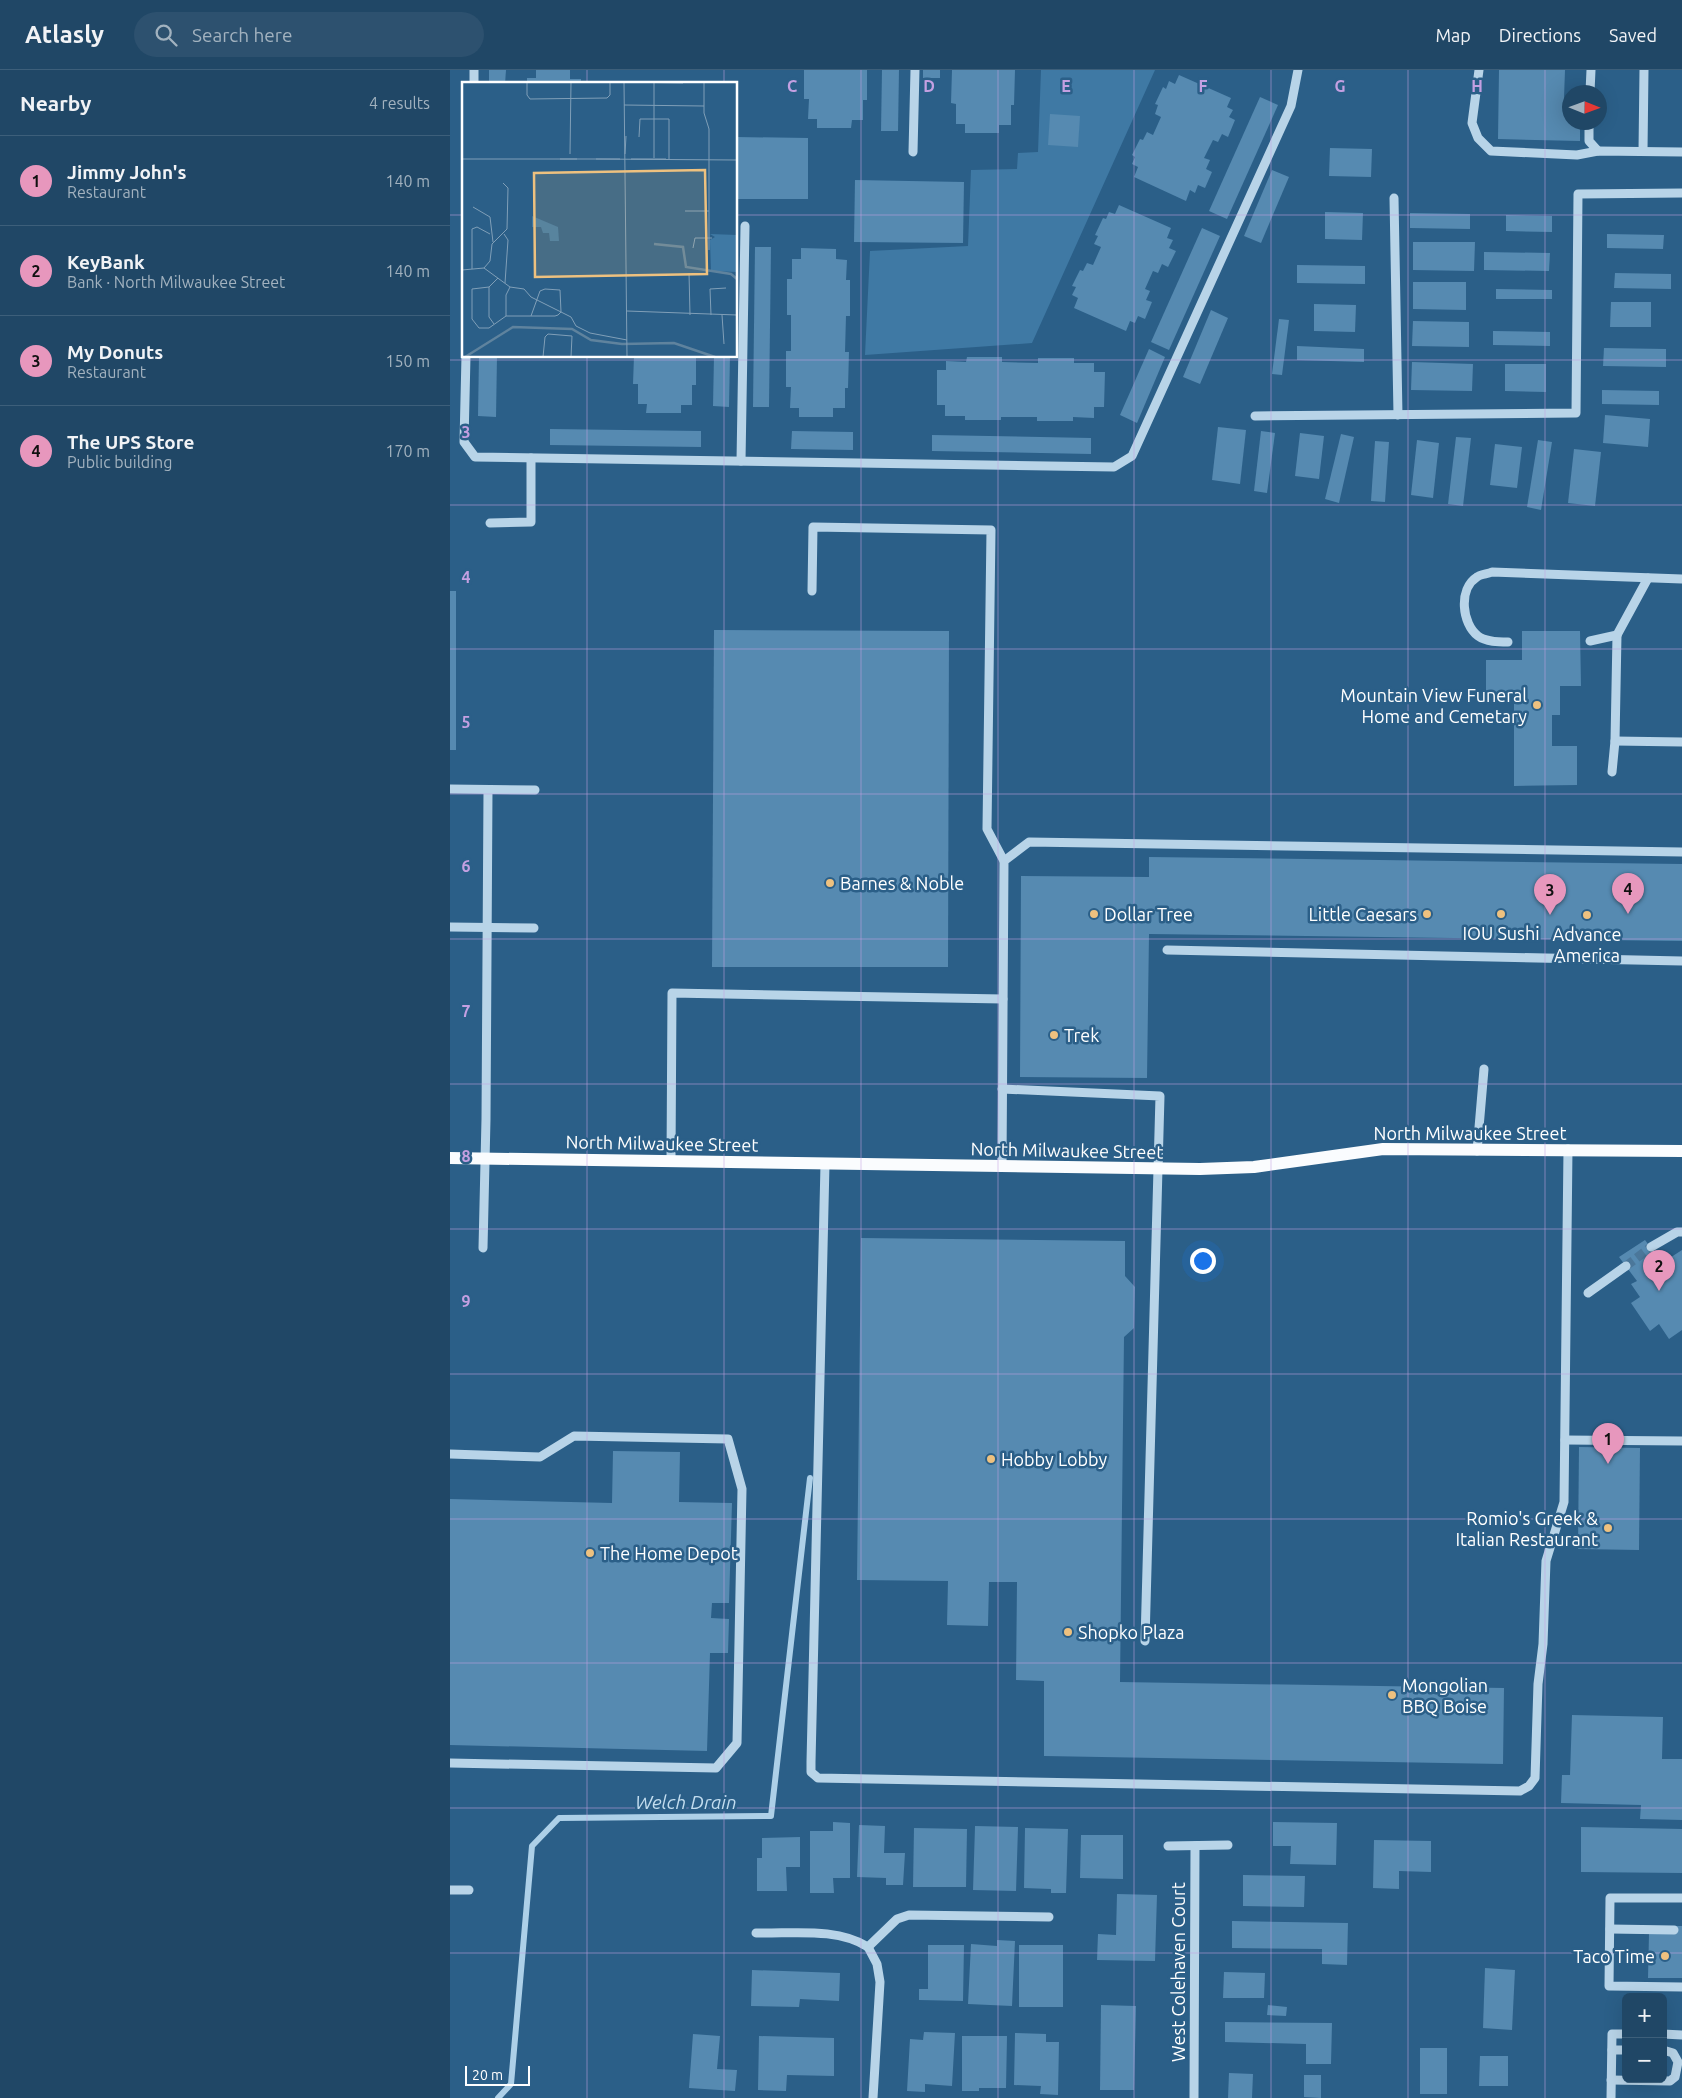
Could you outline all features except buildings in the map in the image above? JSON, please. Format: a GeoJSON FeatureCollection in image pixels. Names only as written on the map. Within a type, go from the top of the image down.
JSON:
{"type":"FeatureCollection","features":[{"type":"Feature","properties":{"kind":"main road","name":"North Milwaukee Street"},"geometry":{"type":"LineString","coordinates":[[450,1158],[1158,1169],[1254,1167],[1383,1149],[1477,1151],[1682,1150]]}},
{"type":"Feature","properties":{"kind":"street"},"geometry":{"type":"LineString","coordinates":[[913,152],[915,70]]}},
{"type":"Feature","properties":{"kind":"street"},"geometry":{"type":"LineString","coordinates":[[466,358],[464,442],[475,457],[1114,467],[1132,456],[1292,106],[1298,70]]}},
{"type":"Feature","properties":{"kind":"street"},"geometry":{"type":"LineString","coordinates":[[1479,70],[1472,122],[1478,138],[1491,151],[1577,155],[1598,151],[1682,152]]}},
{"type":"Feature","properties":{"kind":"street"},"geometry":{"type":"LineString","coordinates":[[1590,85],[1591,70]]}},
{"type":"Feature","properties":{"kind":"street"},"geometry":{"type":"LineString","coordinates":[[1643,152],[1644,70]]}},
{"type":"Feature","properties":{"kind":"street"},"geometry":{"type":"LineString","coordinates":[[1589,130],[1589,141],[1598,151]]}},
{"type":"Feature","properties":{"kind":"street"},"geometry":{"type":"LineString","coordinates":[[1255,416],[1576,413],[1578,194],[1682,193]]}},
{"type":"Feature","properties":{"kind":"street"},"geometry":{"type":"LineString","coordinates":[[1394,198],[1398,415]]}},
{"type":"Feature","properties":{"kind":"street"},"geometry":{"type":"LineString","coordinates":[[741,461],[745,226]]}},
{"type":"Feature","properties":{"kind":"street"},"geometry":{"type":"LineString","coordinates":[[490,523],[532,522],[531,458]]}},
{"type":"Feature","properties":{"kind":"street"},"geometry":{"type":"LineString","coordinates":[[812,591],[813,527],[991,530],[987,829],[1004,861],[1002,1167]]}},
{"type":"Feature","properties":{"kind":"street"},"geometry":{"type":"LineString","coordinates":[[1508,642],[1479,637],[1468,627],[1464,603],[1469,588],[1476,577],[1492,572],[1682,579]]}},
{"type":"Feature","properties":{"kind":"street"},"geometry":{"type":"LineString","coordinates":[[1612,772],[1616,741],[1617,636],[1648,578]]}},
{"type":"Feature","properties":{"kind":"street"},"geometry":{"type":"LineString","coordinates":[[1590,641],[1617,636]]}},
{"type":"Feature","properties":{"kind":"street"},"geometry":{"type":"LineString","coordinates":[[1616,741],[1682,742]]}},
{"type":"Feature","properties":{"kind":"street"},"geometry":{"type":"LineString","coordinates":[[450,789],[536,790]]}},
{"type":"Feature","properties":{"kind":"street"},"geometry":{"type":"LineString","coordinates":[[483,1248],[488,790]]}},
{"type":"Feature","properties":{"kind":"street"},"geometry":{"type":"LineString","coordinates":[[1004,861],[1029,842],[1682,852]]}},
{"type":"Feature","properties":{"kind":"street"},"geometry":{"type":"LineString","coordinates":[[450,927],[534,928]]}},
{"type":"Feature","properties":{"kind":"street"},"geometry":{"type":"LineString","coordinates":[[1167,950],[1682,961]]}},
{"type":"Feature","properties":{"kind":"street"},"geometry":{"type":"LineString","coordinates":[[671,1161],[672,993],[1003,999]]}},
{"type":"Feature","properties":{"kind":"street"},"geometry":{"type":"LineString","coordinates":[[1477,1151],[1484,1069]]}},
{"type":"Feature","properties":{"kind":"street"},"geometry":{"type":"LineString","coordinates":[[1002,1089],[1160,1096],[1145,1641]]}},
{"type":"Feature","properties":{"kind":"street"},"geometry":{"type":"LineString","coordinates":[[825,1164],[811,1762],[812,1772],[818,1778],[1520,1790],[1529,1786],[1535,1778],[1538,1684],[1543,1644],[1546,1561],[1564,1502],[1568,1150]]}},
{"type":"Feature","properties":{"kind":"street"},"geometry":{"type":"LineString","coordinates":[[1651,1248],[1677,1232],[1682,1232]]}},
{"type":"Feature","properties":{"kind":"street"},"geometry":{"type":"LineString","coordinates":[[1588,1292],[1626,1266]]}},
{"type":"Feature","properties":{"kind":"street"},"geometry":{"type":"LineString","coordinates":[[450,1454],[540,1457],[574,1436],[728,1439],[742,1489],[736,1743],[716,1768],[450,1764]]}},
{"type":"Feature","properties":{"kind":"street"},"geometry":{"type":"LineString","coordinates":[[1565,1440],[1682,1441]]}},
{"type":"Feature","properties":{"kind":"street"},"geometry":{"type":"LineString","coordinates":[[1168,1846],[1228,1846]]}},
{"type":"Feature","properties":{"kind":"street","name":"West Colehaven Court"},"geometry":{"type":"LineString","coordinates":[[1194,2098],[1195,1846]]}},
{"type":"Feature","properties":{"kind":"street"},"geometry":{"type":"LineString","coordinates":[[450,1890],[469,1890]]}},
{"type":"Feature","properties":{"kind":"street"},"geometry":{"type":"LineString","coordinates":[[1682,1898],[1610,1898],[1608,1986],[1682,1987]]}},
{"type":"Feature","properties":{"kind":"street"},"geometry":{"type":"LineString","coordinates":[[868,1947],[897,1919],[909,1915],[1049,1917]]}},
{"type":"Feature","properties":{"kind":"street"},"geometry":{"type":"LineString","coordinates":[[1610,1929],[1674,1930]]}},
{"type":"Feature","properties":{"kind":"street"},"geometry":{"type":"LineString","coordinates":[[756,1933],[838,1935],[854,1938],[868,1947],[877,1964],[880,1982],[873,2098]]}},
{"type":"Feature","properties":{"kind":"street"},"geometry":{"type":"LineString","coordinates":[[1610,2098],[1612,2034],[1622,2034]]}},
{"type":"Feature","properties":{"kind":"street"},"geometry":{"type":"LineString","coordinates":[[1667,2034],[1682,2035]]}},
{"type":"Feature","properties":{"kind":"street"},"geometry":{"type":"LineString","coordinates":[[1612,2050],[1622,2050]]}},
{"type":"Feature","properties":{"kind":"street"},"geometry":{"type":"LineString","coordinates":[[1667,2051],[1673,2053],[1678,2062],[1675,2077],[1667,2081]]}},
{"type":"Feature","properties":{"kind":"street"},"geometry":{"type":"LineString","coordinates":[[1611,2080],[1622,2080]]}},
{"type":"Feature","properties":{"kind":"shaded area"},"geometry":{"type":"Polygon","coordinates":[[[1041,70],[1155,70],[1032,343],[865,355],[870,251],[968,246],[971,170],[1017,169],[1018,153],[1038,152],[1041,70]]]}},
{"type":"Feature","properties":{"kind":"waterway","name":"Welch Drain"},"geometry":{"type":"LineString","coordinates":[[498,2098],[511,2084],[532,1846],[559,1818],[771,1816],[810,1478]]}},
{"type":"Feature","properties":{"kind":"tunnel"},"geometry":{"type":"LineString","coordinates":[[1626,1266],[1651,1247]]}},
{"type":"Feature","properties":{"kind":"place","name":"Mountain View Funeral Home and Cemetary"},"geometry":{"type":"Point","coordinates":[1537,705]}},
{"type":"Feature","properties":{"kind":"place","name":"Barnes & Noble"},"geometry":{"type":"Point","coordinates":[830,883]}},
{"type":"Feature","properties":{"kind":"place","name":"Dollar Tree"},"geometry":{"type":"Point","coordinates":[1094,914]}},
{"type":"Feature","properties":{"kind":"place","name":"Little Caesars"},"geometry":{"type":"Point","coordinates":[1427,914]}},
{"type":"Feature","properties":{"kind":"place","name":"IOU Sushi"},"geometry":{"type":"Point","coordinates":[1501,914]}},
{"type":"Feature","properties":{"kind":"place","name":"The UPS Store"},"geometry":{"type":"Point","coordinates":[1628,914]}},
{"type":"Feature","properties":{"kind":"place","name":"My Donuts"},"geometry":{"type":"Point","coordinates":[1550,915]}},
{"type":"Feature","properties":{"kind":"place","name":"Advance America"},"geometry":{"type":"Point","coordinates":[1587,915]}},
{"type":"Feature","properties":{"kind":"place","name":"Trek"},"geometry":{"type":"Point","coordinates":[1054,1035]}},
{"type":"Feature","properties":{"kind":"place","name":"KeyBank"},"geometry":{"type":"Point","coordinates":[1659,1291]}},
{"type":"Feature","properties":{"kind":"place","name":"Hobby Lobby"},"geometry":{"type":"Point","coordinates":[991,1459]}},
{"type":"Feature","properties":{"kind":"place","name":"Jimmy John's"},"geometry":{"type":"Point","coordinates":[1608,1464]}},
{"type":"Feature","properties":{"kind":"place","name":"Romio's Greek & Italian Restaurant"},"geometry":{"type":"Point","coordinates":[1608,1528]}},
{"type":"Feature","properties":{"kind":"place","name":"The Home Depot"},"geometry":{"type":"Point","coordinates":[590,1553]}},
{"type":"Feature","properties":{"kind":"place","name":"Shopko Plaza"},"geometry":{"type":"Point","coordinates":[1068,1632]}},
{"type":"Feature","properties":{"kind":"place","name":"Mongolian BBQ Boise"},"geometry":{"type":"Point","coordinates":[1392,1695]}},
{"type":"Feature","properties":{"kind":"place","name":"Taco Time"},"geometry":{"type":"Point","coordinates":[1665,1956]}}]}
